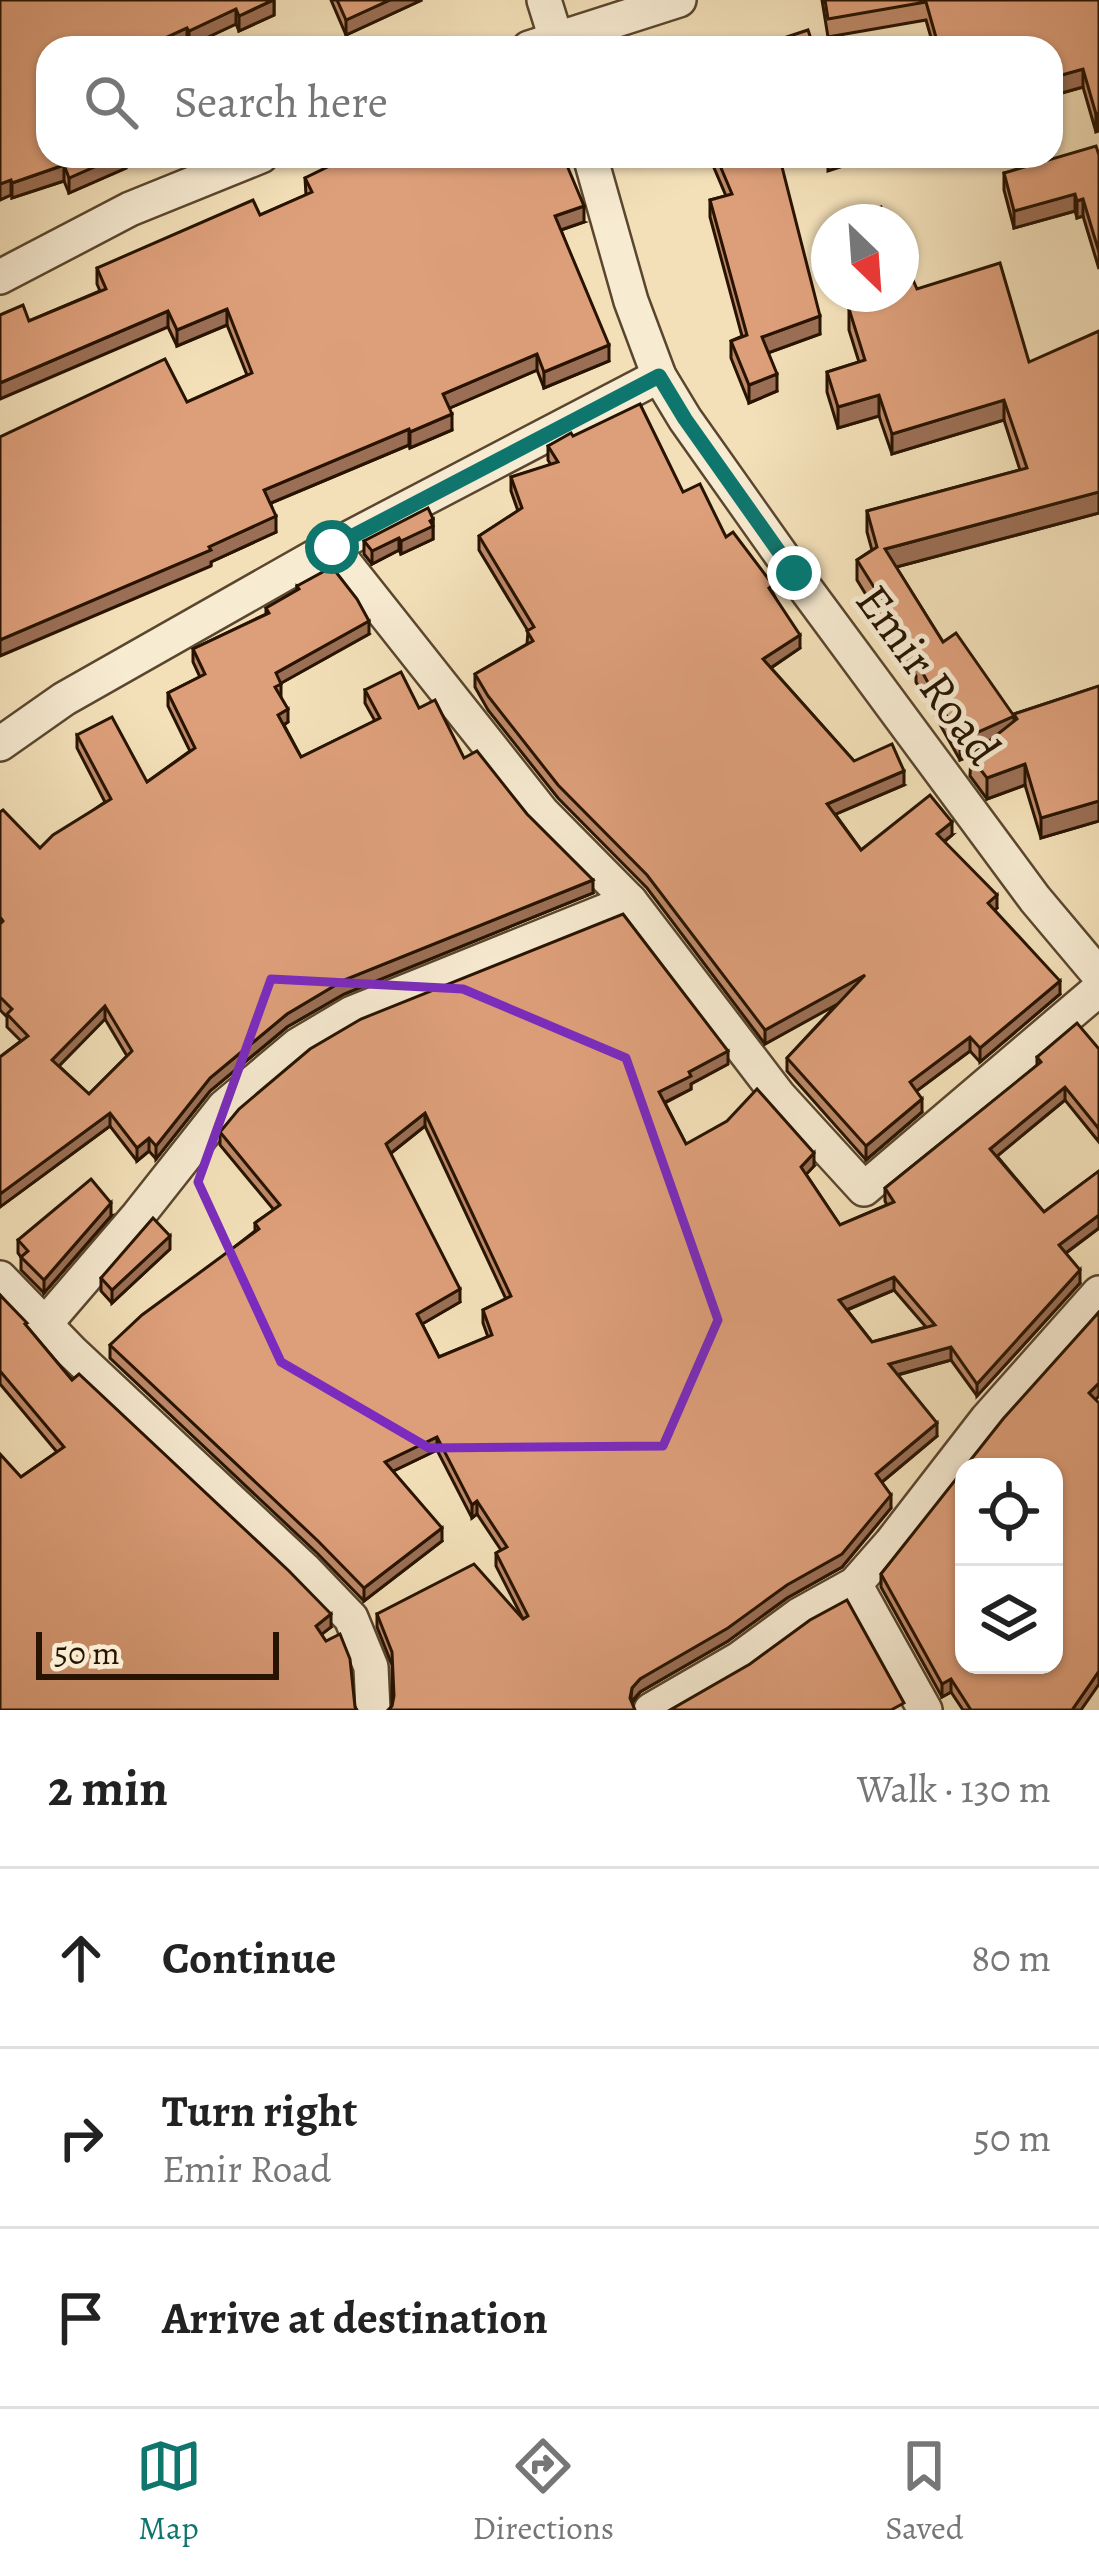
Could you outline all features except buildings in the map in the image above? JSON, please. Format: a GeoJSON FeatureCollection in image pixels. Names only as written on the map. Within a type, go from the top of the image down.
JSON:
{"type":"FeatureCollection","features":[{"type":"Feature","properties":{"kind":"street"},"geometry":{"type":"LineString","coordinates":[[544,0],[547,36]]}},
{"type":"Feature","properties":{"kind":"street"},"geometry":{"type":"LineString","coordinates":[[572,36],[679,0]]}},
{"type":"Feature","properties":{"kind":"street"},"geometry":{"type":"LineString","coordinates":[[0,277],[130,208],[231,168]]}},
{"type":"Feature","properties":{"kind":"street","name":"Emir Road"},"geometry":{"type":"LineString","coordinates":[[593,168],[631,301],[659,376],[685,419],[1035,899],[1099,975]]}},
{"type":"Feature","properties":{"kind":"street"},"geometry":{"type":"LineString","coordinates":[[0,744],[64,699],[332,547],[659,376]]}},
{"type":"Feature","properties":{"kind":"street"},"geometry":{"type":"LineString","coordinates":[[332,547],[542,812],[630,901],[779,1096],[864,1189],[1099,989]]}},
{"type":"Feature","properties":{"kind":"street"},"geometry":{"type":"LineString","coordinates":[[45,1324],[224,1107],[298,1045],[352,1013],[630,901]]}},
{"type":"Feature","properties":{"kind":"street"},"geometry":{"type":"LineString","coordinates":[[0,1278],[350,1618],[371,1666],[373,1710]]}},
{"type":"Feature","properties":{"kind":"street"},"geometry":{"type":"LineString","coordinates":[[651,1710],[855,1584],[987,1419],[1099,1293]]}},
{"type":"Feature","properties":{"kind":"street"},"geometry":{"type":"LineString","coordinates":[[855,1584],[925,1710]]}},
{"type":"Feature","properties":{"kind":"highlighted area"},"geometry":{"type":"Polygon","coordinates":[[[271,979],[463,989],[626,1058],[718,1320],[663,1446],[429,1448],[281,1362],[198,1182],[271,979]]]}},
{"type":"Feature","properties":{"kind":"route"},"geometry":{"type":"LineString","coordinates":[[332,547],[659,376],[794,573]]}}]}
